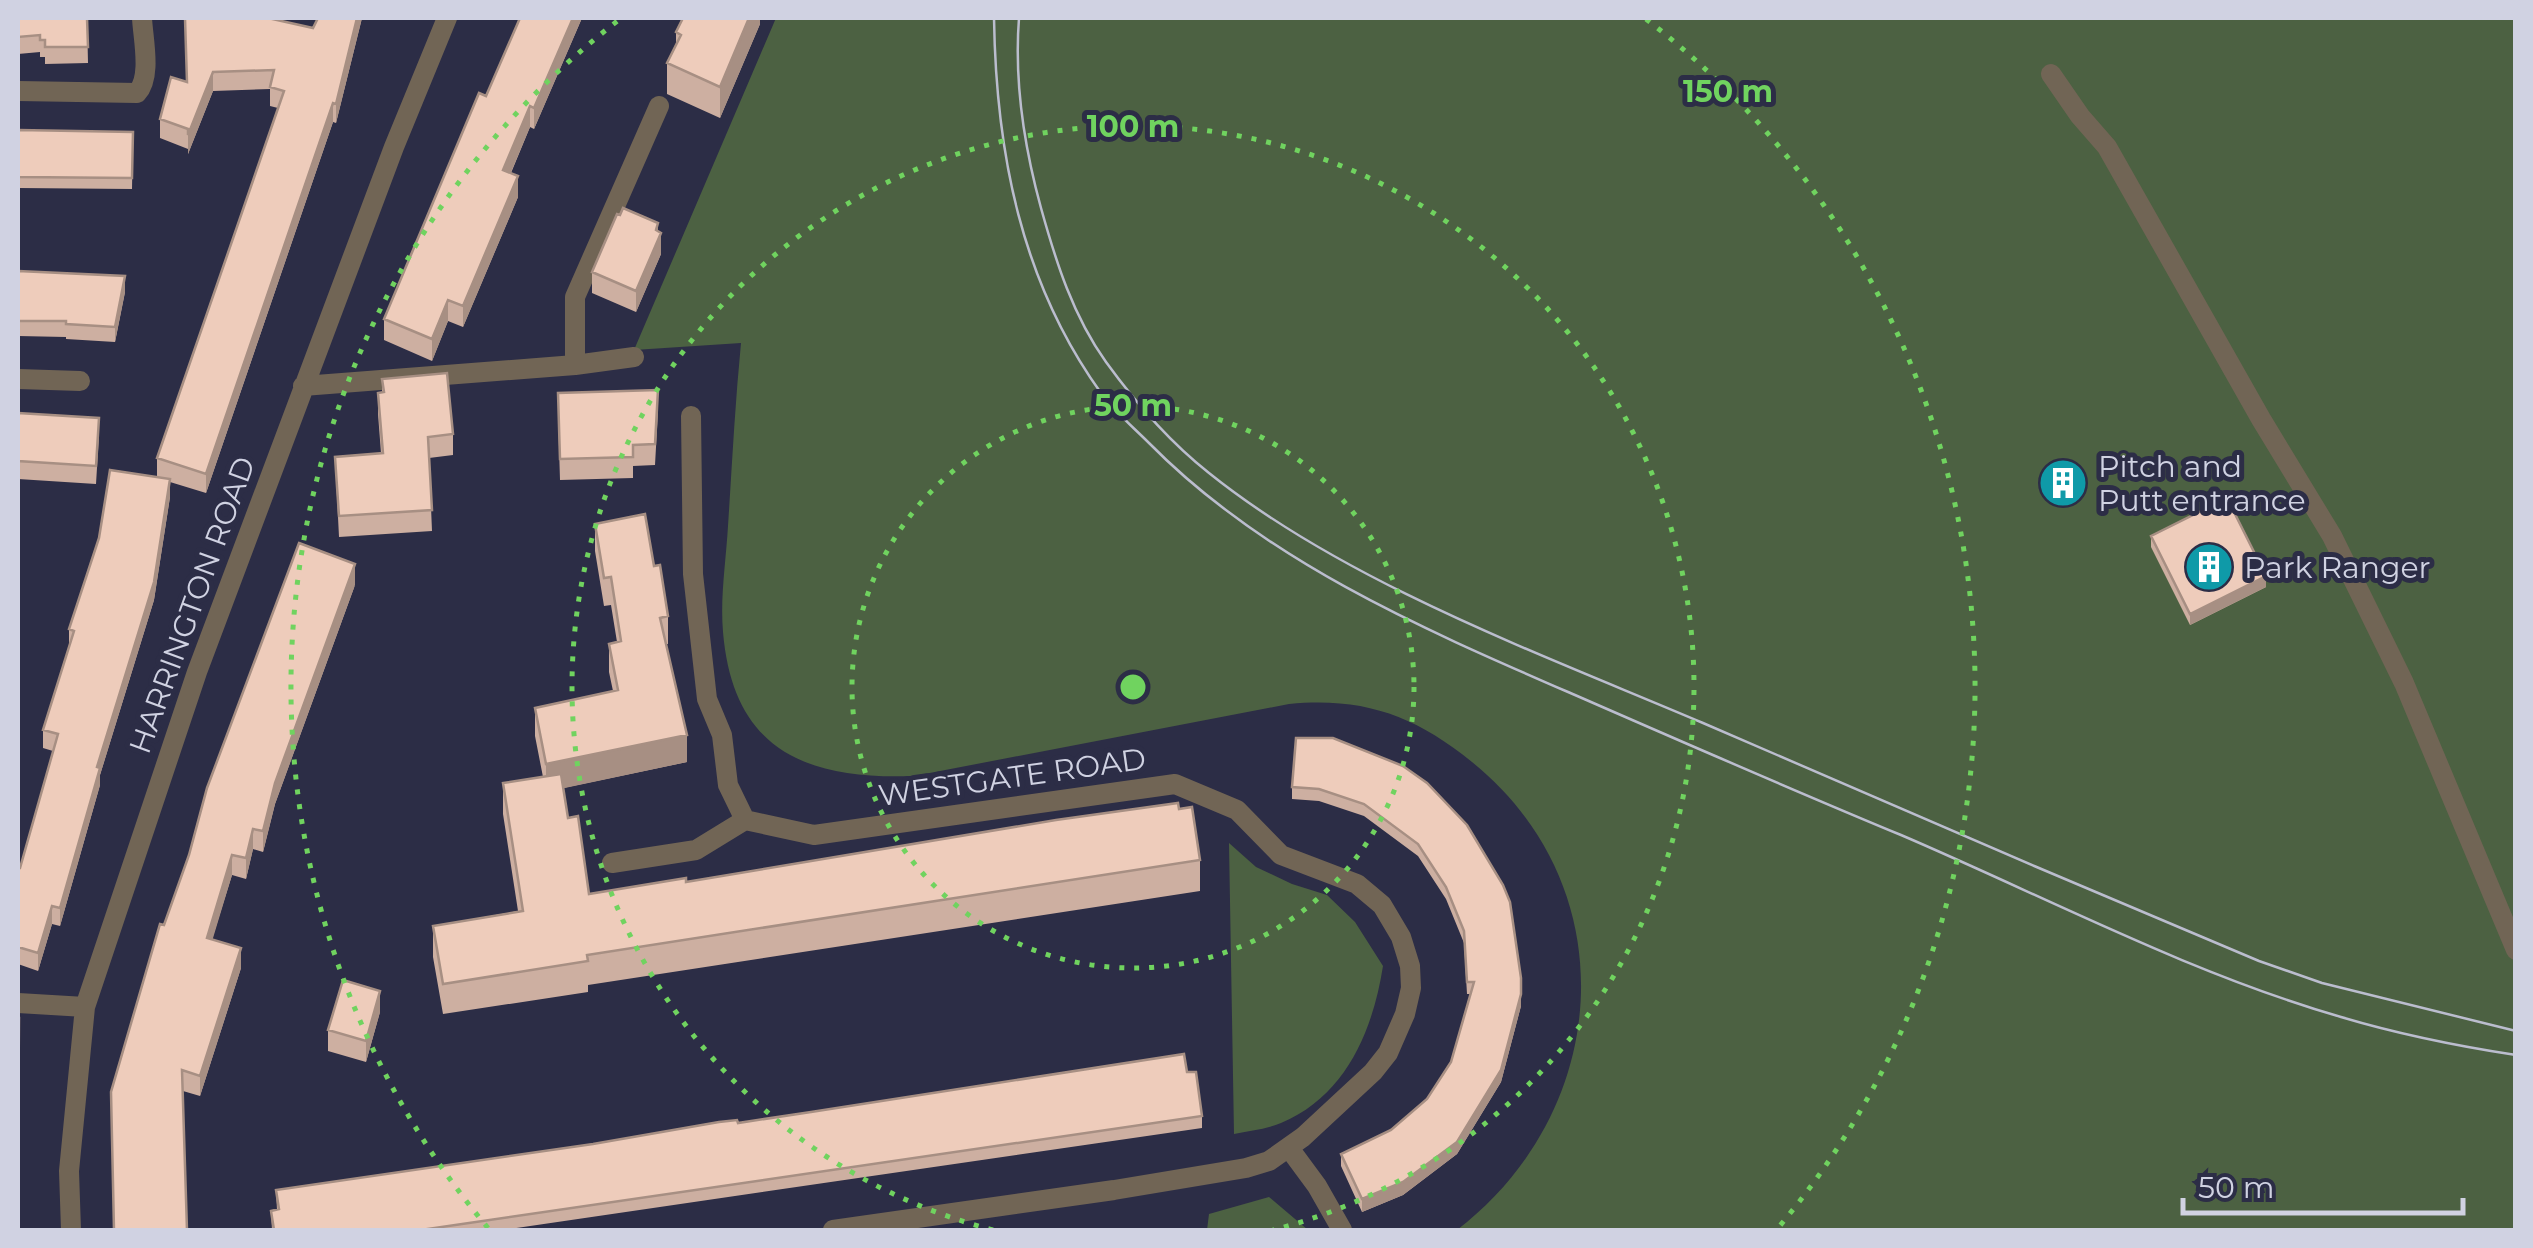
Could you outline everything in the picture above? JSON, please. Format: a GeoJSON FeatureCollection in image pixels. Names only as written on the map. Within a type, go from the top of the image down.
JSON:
{"type":"FeatureCollection","features":[{"type":"Feature","properties":{"kind":"street"},"geometry":{"type":"LineString","coordinates":[[18,91],[137,93],[145,79],[142,18]]}},
{"type":"Feature","properties":{"kind":"street","name":"HARRINGTON ROAD"},"geometry":{"type":"LineString","coordinates":[[71,1230],[69,1171],[84,1007],[197,672],[303,386],[447,18]]}},
{"type":"Feature","properties":{"kind":"street"},"geometry":{"type":"LineString","coordinates":[[2052,74],[2107,147],[2332,536],[2404,683],[2516,950]]}},
{"type":"Feature","properties":{"kind":"street"},"geometry":{"type":"LineString","coordinates":[[575,365],[575,297],[659,106]]}},
{"type":"Feature","properties":{"kind":"street"},"geometry":{"type":"LineString","coordinates":[[303,386],[634,357]]}},
{"type":"Feature","properties":{"kind":"street"},"geometry":{"type":"LineString","coordinates":[[18,378],[80,381]]}},
{"type":"Feature","properties":{"kind":"street"},"geometry":{"type":"LineString","coordinates":[[612,862],[696,850],[745,820],[728,785],[722,734],[706,699],[693,574],[691,416]]}},
{"type":"Feature","properties":{"kind":"street","name":"WESTGATE ROAD"},"geometry":{"type":"LineString","coordinates":[[745,820],[814,835],[1174,784],[1237,810],[1280,855],[1357,884],[1382,905],[1401,937],[1410,966],[1406,1014],[1388,1054],[1289,1148],[1269,1160],[1246,1168],[834,1230]]}},
{"type":"Feature","properties":{"kind":"street"},"geometry":{"type":"LineString","coordinates":[[18,1003],[84,1007]]}},
{"type":"Feature","properties":{"kind":"street"},"geometry":{"type":"LineString","coordinates":[[1289,1148],[1342,1230]]}},
{"type":"Feature","properties":{"kind":"green space"},"geometry":{"type":"Polygon","coordinates":[[[776,18],[2515,18],[2515,1230],[1457,1230],[1508,1181],[1546,1125],[1571,1063],[1581,999],[1576,934],[1557,872],[1522,813],[1451,746],[1408,721],[1364,707],[1289,704],[914,776],[875,776],[809,764],[782,750],[760,731],[742,705],[730,673],[722,619],[741,343],[634,350],[776,18]]]}},
{"type":"Feature","properties":{"kind":"green space"},"geometry":{"type":"Polygon","coordinates":[[[1229,843],[1256,867],[1327,895],[1355,922],[1383,966],[1363,1037],[1339,1078],[1304,1111],[1276,1125],[1234,1134],[1229,843]]]}},
{"type":"Feature","properties":{"kind":"green space"},"geometry":{"type":"Polygon","coordinates":[[[1269,1197],[1308,1230],[1207,1230],[1209,1214],[1269,1197]]]}},
{"type":"Feature","properties":{"kind":"building"},"geometry":{"type":"Polygon","coordinates":[[[18,18],[87,18],[88,47],[45,47],[40,35],[18,37],[18,18]]]}},
{"type":"Feature","properties":{"kind":"building"},"geometry":{"type":"Polygon","coordinates":[[[185,18],[268,18],[313,28],[318,18],[357,18],[336,104],[333,103],[206,474],[157,458],[284,91],[270,87],[274,70],[213,72],[188,135],[188,129],[160,119],[171,77],[187,82],[185,18]]]}},
{"type":"Feature","properties":{"kind":"building"},"geometry":{"type":"Polygon","coordinates":[[[520,18],[573,18],[503,170],[518,176],[463,306],[448,300],[432,339],[384,319],[479,93],[486,96],[520,18]]]}},
{"type":"Feature","properties":{"kind":"building"},"geometry":{"type":"Polygon","coordinates":[[[683,18],[749,18],[720,87],[667,63],[681,35],[676,32],[683,18]]]}},
{"type":"Feature","properties":{"kind":"building"},"geometry":{"type":"Polygon","coordinates":[[[18,130],[133,132],[132,178],[18,177],[18,130]]]}},
{"type":"Feature","properties":{"kind":"building"},"geometry":{"type":"Polygon","coordinates":[[[623,208],[658,223],[656,230],[661,233],[636,291],[592,272],[623,208]]]}},
{"type":"Feature","properties":{"kind":"building"},"geometry":{"type":"Polygon","coordinates":[[[18,271],[125,276],[115,327],[18,321],[18,271]]]}},
{"type":"Feature","properties":{"kind":"building"},"geometry":{"type":"Polygon","coordinates":[[[447,373],[453,434],[428,437],[432,510],[339,516],[335,457],[383,453],[378,393],[384,392],[382,379],[447,373]]]}},
{"type":"Feature","properties":{"kind":"building"},"geometry":{"type":"Polygon","coordinates":[[[658,390],[655,444],[633,445],[633,457],[560,459],[558,393],[658,390]]]}},
{"type":"Feature","properties":{"kind":"building"},"geometry":{"type":"Polygon","coordinates":[[[18,413],[99,418],[96,466],[18,461],[18,413]]]}},
{"type":"Feature","properties":{"kind":"building"},"geometry":{"type":"Polygon","coordinates":[[[110,470],[170,479],[154,582],[97,767],[100,768],[60,908],[52,906],[38,953],[18,947],[18,868],[58,734],[43,730],[74,631],[69,629],[99,538],[110,470]]]}},
{"type":"Feature","properties":{"kind":"building","name":"Park Ranger"},"geometry":{"type":"Polygon","coordinates":[[[2227,498],[2266,576],[2190,614],[2151,536],[2227,498]]]}},
{"type":"Feature","properties":{"kind":"building"},"geometry":{"type":"Polygon","coordinates":[[[645,514],[654,566],[660,565],[668,616],[660,618],[687,735],[546,764],[535,708],[618,690],[609,644],[621,641],[611,577],[604,578],[595,524],[645,514]]]}},
{"type":"Feature","properties":{"kind":"building"},"geometry":{"type":"Polygon","coordinates":[[[299,543],[355,564],[275,783],[263,831],[253,829],[246,858],[232,855],[207,938],[241,948],[200,1076],[182,1070],[187,1230],[114,1230],[111,1092],[160,924],[164,925],[207,788],[299,543]]]}},
{"type":"Feature","properties":{"kind":"building"},"geometry":{"type":"Polygon","coordinates":[[[1296,738],[1333,738],[1403,766],[1427,783],[1467,825],[1510,902],[1521,978],[1521,994],[1501,1070],[1457,1142],[1403,1182],[1362,1199],[1341,1154],[1391,1130],[1427,1099],[1451,1062],[1474,982],[1467,982],[1464,931],[1446,887],[1418,844],[1364,804],[1319,789],[1292,787],[1296,738]]]}},
{"type":"Feature","properties":{"kind":"building"},"geometry":{"type":"Polygon","coordinates":[[[561,774],[568,818],[578,816],[589,894],[1178,803],[1179,809],[1192,807],[1200,860],[587,955],[588,961],[443,984],[433,926],[523,911],[503,783],[561,774]]]}},
{"type":"Feature","properties":{"kind":"building"},"geometry":{"type":"Polygon","coordinates":[[[343,980],[380,991],[366,1041],[328,1030],[343,980]]]}},
{"type":"Feature","properties":{"kind":"building"},"geometry":{"type":"Polygon","coordinates":[[[1184,1054],[1187,1072],[1196,1072],[1202,1116],[421,1230],[274,1230],[271,1211],[279,1209],[276,1190],[1184,1054]]]}},
{"type":"Feature","properties":{"kind":"tram line"},"geometry":{"type":"LineString","coordinates":[[994,18],[1000,118],[1008,166],[1018,214],[1051,306],[1074,351],[1112,406],[1196,487],[1247,526],[1301,561],[1414,623],[2173,956],[2341,1017],[2428,1039],[2516,1055]]}},
{"type":"Feature","properties":{"kind":"tram line"},"geometry":{"type":"LineString","coordinates":[[1019,18],[1019,90],[1030,161],[1053,248],[1084,326],[1117,377],[1167,435],[1209,473],[1263,512],[1383,582],[1512,643],[2259,961],[2322,983],[2516,1031]]}},
{"type":"Feature","properties":{"kind":"place","name":"Pitch and Putt entrance"},"geometry":{"type":"Point","coordinates":[2063,483]}},
{"type":"Feature","properties":{"kind":"place","name":"Park Ranger"},"geometry":{"type":"Point","coordinates":[2209,567]}}]}
